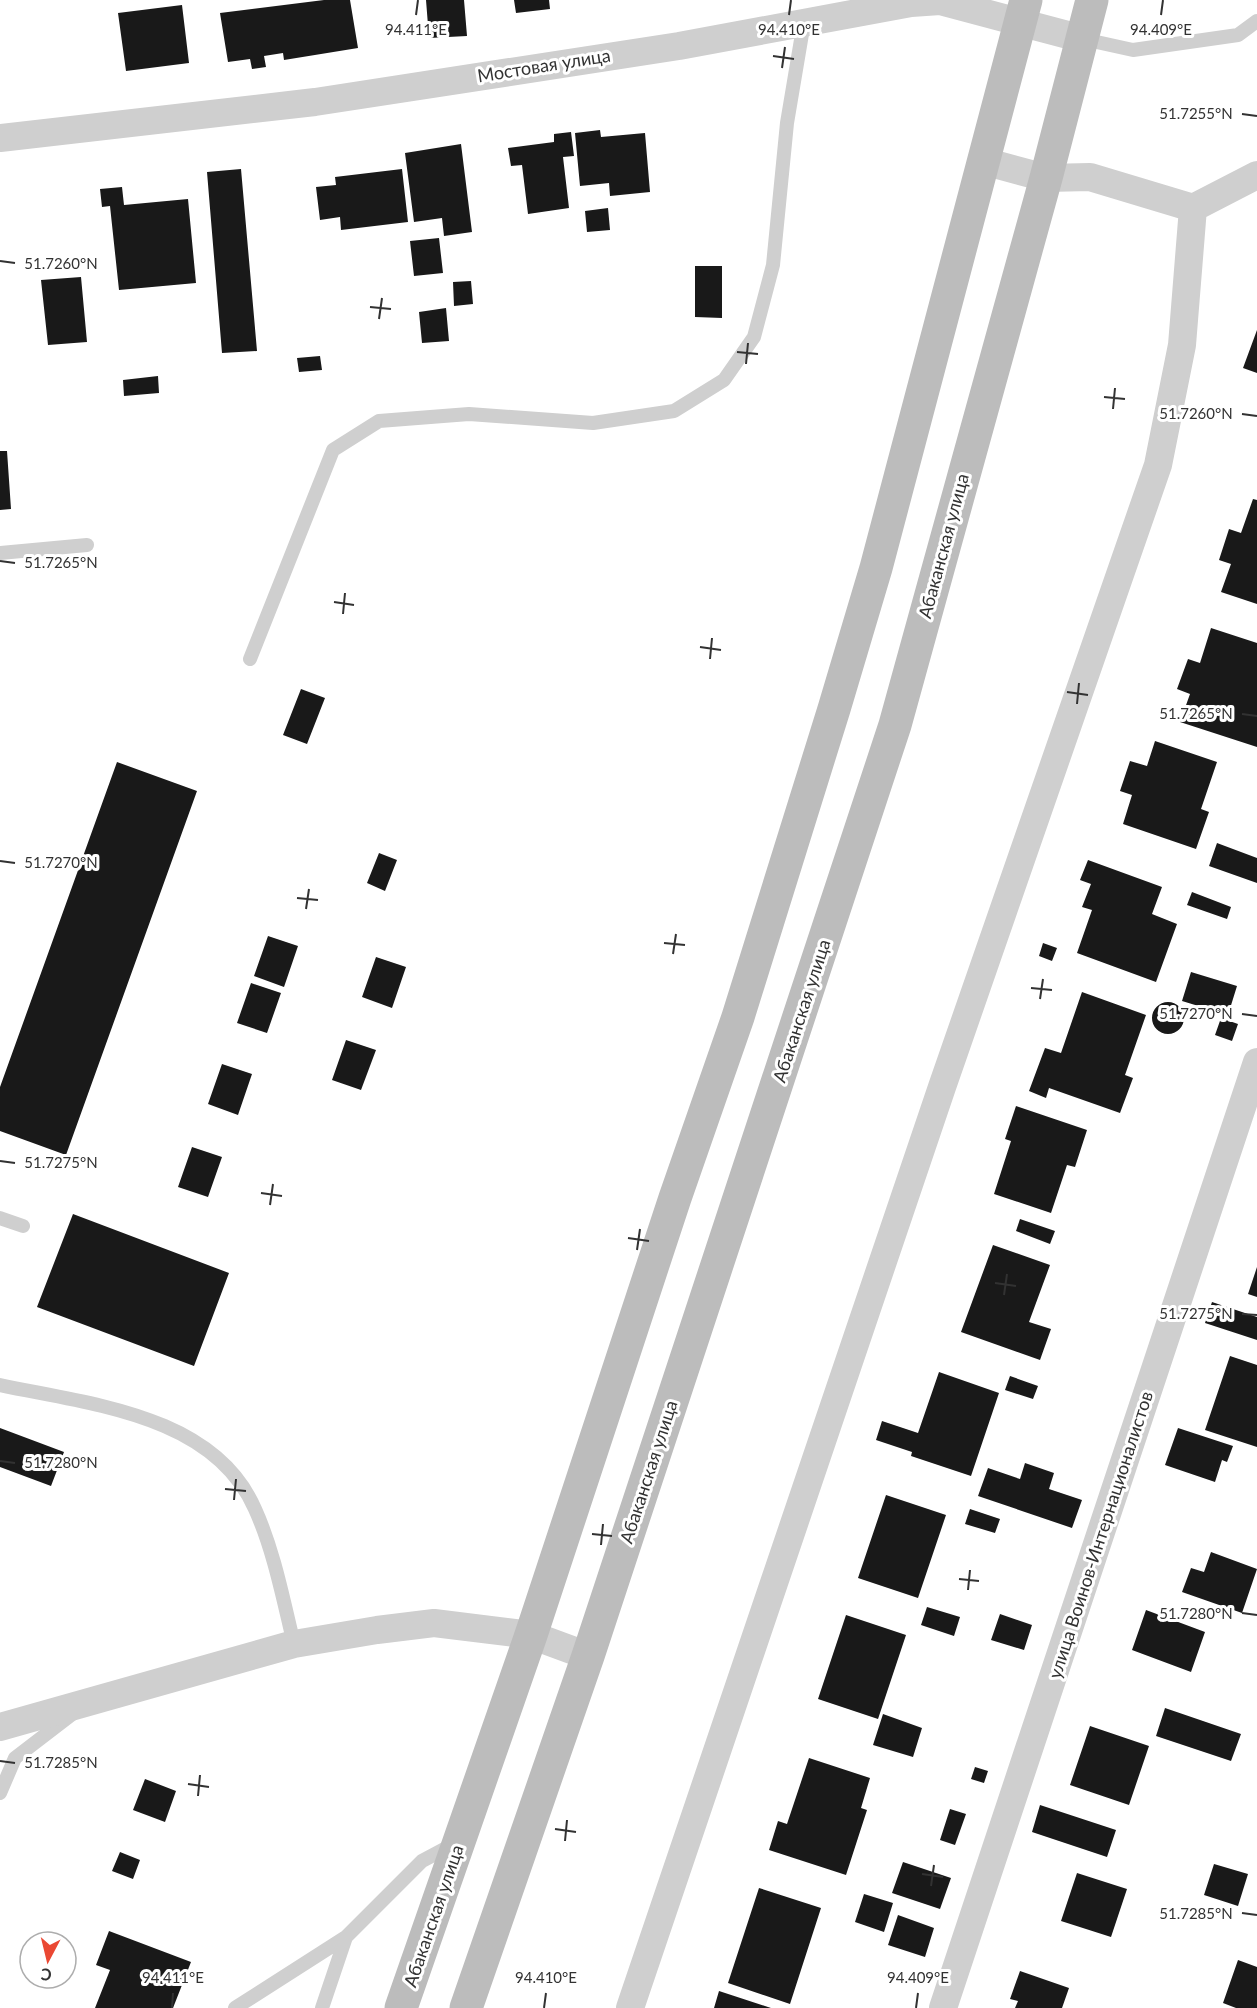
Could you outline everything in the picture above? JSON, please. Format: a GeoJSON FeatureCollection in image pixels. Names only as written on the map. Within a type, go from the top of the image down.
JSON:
{"type":"FeatureCollection","features":[{"type":"Feature","properties":{"kind":"main road","name":"Абаканская улица"},"geometry":{"type":"LineString","coordinates":[[466,2008],[588,1656],[895,724],[1046,178],[1092,0]]}},
{"type":"Feature","properties":{"kind":"main road","name":"Абаканская улица"},"geometry":{"type":"LineString","coordinates":[[401,2008],[531,1635],[671,1209],[738,1017],[834,709],[876,568],[1023,11]]}},
{"type":"Feature","properties":{"kind":"street","name":"Мостовая улица"},"geometry":{"type":"LineString","coordinates":[[0,138],[315,102],[679,46],[804,22],[940,1],[1023,11],[1083,39]]}},
{"type":"Feature","properties":{"kind":"street"},"geometry":{"type":"LineString","coordinates":[[983,161],[1046,178],[1090,177],[1193,208],[1257,175]]}},
{"type":"Feature","properties":{"kind":"street"},"geometry":{"type":"LineString","coordinates":[[630,2008],[942,1087],[1158,465],[1182,345],[1193,208]]}},
{"type":"Feature","properties":{"kind":"street","name":"улица Воинов-Интернационалистов"},"geometry":{"type":"LineString","coordinates":[[943,2008],[1257,1062]]}},
{"type":"Feature","properties":{"kind":"street"},"geometry":{"type":"LineString","coordinates":[[0,1727],[92,1699],[294,1644],[434,1623],[531,1635],[588,1656]]}},
{"type":"Feature","properties":{"kind":"lane"},"geometry":{"type":"LineString","coordinates":[[1083,39],[1133,50],[1238,35],[1257,21]]}},
{"type":"Feature","properties":{"kind":"lane"},"geometry":{"type":"LineString","coordinates":[[250,659],[333,450],[379,421],[469,414],[593,423],[674,411],[724,380],[754,337],[773,265],[787,123],[804,22]]}},
{"type":"Feature","properties":{"kind":"lane"},"geometry":{"type":"LineString","coordinates":[[0,553],[87,545]]}},
{"type":"Feature","properties":{"kind":"lane"},"geometry":{"type":"LineString","coordinates":[[0,1218],[22,1226]]}},
{"type":"Feature","properties":{"kind":"lane"},"geometry":{"type":"LineString","coordinates":[[0,1385],[148,1420],[183,1435],[215,1455],[236,1475],[255,1508],[294,1644]]}},
{"type":"Feature","properties":{"kind":"lane"},"geometry":{"type":"LineString","coordinates":[[0,1793],[15,1758],[92,1699]]}},
{"type":"Feature","properties":{"kind":"lane"},"geometry":{"type":"LineString","coordinates":[[235,2008],[346,1937],[422,1861],[460,1842]]}},
{"type":"Feature","properties":{"kind":"lane"},"geometry":{"type":"LineString","coordinates":[[322,2008],[346,1937]]}},
{"type":"Feature","properties":{"kind":"building"},"geometry":{"type":"Polygon","coordinates":[[[324,0],[350,0],[358,48],[284,60],[283,53],[264,56],[266,67],[252,69],[250,59],[228,62],[220,13],[324,0]]]}},
{"type":"Feature","properties":{"kind":"building"},"geometry":{"type":"Polygon","coordinates":[[[426,0],[464,0],[467,36],[429,38],[426,0]]]}},
{"type":"Feature","properties":{"kind":"building"},"geometry":{"type":"Polygon","coordinates":[[[514,0],[549,0],[550,9],[516,13],[514,0]]]}},
{"type":"Feature","properties":{"kind":"building"},"geometry":{"type":"Polygon","coordinates":[[[182,5],[189,63],[126,71],[118,13],[182,5]]]}},
{"type":"Feature","properties":{"kind":"building"},"geometry":{"type":"Polygon","coordinates":[[[600,130],[601,137],[645,133],[650,192],[610,196],[609,183],[580,186],[575,133],[600,130]]]}},
{"type":"Feature","properties":{"kind":"building"},"geometry":{"type":"Polygon","coordinates":[[[571,132],[574,156],[563,157],[569,208],[528,214],[522,165],[511,166],[508,148],[554,142],[554,134],[571,132]]]}},
{"type":"Feature","properties":{"kind":"building"},"geometry":{"type":"Polygon","coordinates":[[[461,144],[472,232],[444,236],[442,218],[414,222],[405,153],[461,144]]]}},
{"type":"Feature","properties":{"kind":"building"},"geometry":{"type":"Polygon","coordinates":[[[241,169],[257,351],[222,353],[207,172],[241,169]]]}},
{"type":"Feature","properties":{"kind":"building"},"geometry":{"type":"Polygon","coordinates":[[[402,169],[408,222],[341,230],[340,217],[320,220],[316,187],[336,185],[335,177],[402,169]]]}},
{"type":"Feature","properties":{"kind":"building"},"geometry":{"type":"Polygon","coordinates":[[[122,187],[124,205],[188,199],[196,283],[119,290],[110,206],[102,207],[100,189],[122,187]]]}},
{"type":"Feature","properties":{"kind":"building"},"geometry":{"type":"Polygon","coordinates":[[[608,208],[610,230],[587,232],[585,211],[608,208]]]}},
{"type":"Feature","properties":{"kind":"building"},"geometry":{"type":"Polygon","coordinates":[[[439,238],[443,273],[414,276],[410,241],[439,238]]]}},
{"type":"Feature","properties":{"kind":"building"},"geometry":{"type":"Polygon","coordinates":[[[695,266],[722,266],[722,318],[695,317],[695,266]]]}},
{"type":"Feature","properties":{"kind":"building"},"geometry":{"type":"Polygon","coordinates":[[[81,277],[87,342],[48,345],[41,280],[81,277]]]}},
{"type":"Feature","properties":{"kind":"building"},"geometry":{"type":"Polygon","coordinates":[[[471,281],[473,304],[454,306],[453,282],[471,281]]]}},
{"type":"Feature","properties":{"kind":"building"},"geometry":{"type":"Polygon","coordinates":[[[446,308],[449,341],[422,343],[419,312],[446,308]]]}},
{"type":"Feature","properties":{"kind":"building"},"geometry":{"type":"Polygon","coordinates":[[[1257,330],[1257,373],[1243,368],[1257,330]]]}},
{"type":"Feature","properties":{"kind":"building"},"geometry":{"type":"Polygon","coordinates":[[[320,356],[322,370],[299,372],[297,358],[320,356]]]}},
{"type":"Feature","properties":{"kind":"building"},"geometry":{"type":"Polygon","coordinates":[[[158,376],[159,393],[124,396],[123,380],[158,376]]]}},
{"type":"Feature","properties":{"kind":"building"},"geometry":{"type":"Polygon","coordinates":[[[0,451],[7,451],[11,509],[0,510],[0,451]]]}},
{"type":"Feature","properties":{"kind":"building"},"geometry":{"type":"Polygon","coordinates":[[[1253,499],[1257,500],[1257,604],[1221,592],[1231,564],[1219,560],[1229,529],[1241,533],[1253,499]]]}},
{"type":"Feature","properties":{"kind":"building"},"geometry":{"type":"Polygon","coordinates":[[[1211,628],[1257,643],[1257,747],[1180,722],[1190,694],[1177,689],[1188,659],[1200,663],[1211,628]]]}},
{"type":"Feature","properties":{"kind":"building"},"geometry":{"type":"Polygon","coordinates":[[[301,689],[325,698],[307,744],[283,735],[301,689]]]}},
{"type":"Feature","properties":{"kind":"building"},"geometry":{"type":"Polygon","coordinates":[[[1155,741],[1217,762],[1201,809],[1209,812],[1196,849],[1123,824],[1132,795],[1120,791],[1130,761],[1147,766],[1155,741]]]}},
{"type":"Feature","properties":{"kind":"building"},"geometry":{"type":"Polygon","coordinates":[[[117,762],[197,791],[66,1155],[0,1131],[0,1087],[117,762]]]}},
{"type":"Feature","properties":{"kind":"building"},"geometry":{"type":"Polygon","coordinates":[[[1217,843],[1257,858],[1257,883],[1209,866],[1217,843]]]}},
{"type":"Feature","properties":{"kind":"building"},"geometry":{"type":"Polygon","coordinates":[[[379,853],[397,860],[385,891],[367,883],[379,853]]]}},
{"type":"Feature","properties":{"kind":"building"},"geometry":{"type":"Polygon","coordinates":[[[1088,860],[1162,887],[1152,914],[1177,924],[1156,982],[1077,953],[1092,910],[1082,907],[1091,884],[1080,880],[1088,860]]]}},
{"type":"Feature","properties":{"kind":"building"},"geometry":{"type":"Polygon","coordinates":[[[1192,892],[1231,907],[1227,919],[1187,905],[1192,892]]]}},
{"type":"Feature","properties":{"kind":"building"},"geometry":{"type":"Polygon","coordinates":[[[268,936],[298,946],[284,987],[254,976],[268,936]]]}},
{"type":"Feature","properties":{"kind":"building"},"geometry":{"type":"Polygon","coordinates":[[[1043,943],[1057,948],[1052,961],[1039,956],[1043,943]]]}},
{"type":"Feature","properties":{"kind":"building"},"geometry":{"type":"Polygon","coordinates":[[[376,957],[406,967],[392,1008],[362,997],[376,957]]]}},
{"type":"Feature","properties":{"kind":"building"},"geometry":{"type":"Polygon","coordinates":[[[1191,972],[1237,986],[1228,1015],[1182,1001],[1191,972]]]}},
{"type":"Feature","properties":{"kind":"building"},"geometry":{"type":"Polygon","coordinates":[[[251,983],[281,993],[267,1033],[237,1023],[251,983]]]}},
{"type":"Feature","properties":{"kind":"building"},"geometry":{"type":"Polygon","coordinates":[[[1082,992],[1146,1015],[1125,1075],[1133,1078],[1120,1113],[1049,1088],[1046,1098],[1029,1091],[1045,1048],[1061,1053],[1082,992]]]}},
{"type":"Feature","properties":{"kind":"building"},"geometry":{"type":"Polygon","coordinates":[[[1168,1002],[1179,1007],[1184,1018],[1179,1029],[1168,1034],[1157,1029],[1152,1018],[1157,1007],[1168,1002]]]}},
{"type":"Feature","properties":{"kind":"building"},"geometry":{"type":"Polygon","coordinates":[[[1221,1018],[1238,1024],[1232,1041],[1215,1035],[1221,1018]]]}},
{"type":"Feature","properties":{"kind":"building"},"geometry":{"type":"Polygon","coordinates":[[[346,1040],[376,1050],[361,1090],[332,1080],[346,1040]]]}},
{"type":"Feature","properties":{"kind":"building"},"geometry":{"type":"Polygon","coordinates":[[[222,1064],[252,1074],[238,1115],[208,1104],[222,1064]]]}},
{"type":"Feature","properties":{"kind":"building"},"geometry":{"type":"Polygon","coordinates":[[[1016,1106],[1087,1130],[1075,1167],[1067,1165],[1051,1213],[994,1194],[1011,1141],[1005,1139],[1016,1106]]]}},
{"type":"Feature","properties":{"kind":"building"},"geometry":{"type":"Polygon","coordinates":[[[192,1147],[222,1157],[208,1197],[178,1187],[192,1147]]]}},
{"type":"Feature","properties":{"kind":"building"},"geometry":{"type":"Polygon","coordinates":[[[73,1214],[229,1273],[194,1366],[37,1307],[73,1214]]]}},
{"type":"Feature","properties":{"kind":"building"},"geometry":{"type":"Polygon","coordinates":[[[1020,1219],[1055,1231],[1050,1244],[1016,1231],[1020,1219]]]}},
{"type":"Feature","properties":{"kind":"building"},"geometry":{"type":"Polygon","coordinates":[[[993,1245],[1050,1265],[1029,1322],[1051,1329],[1040,1360],[961,1332],[993,1245]]]}},
{"type":"Feature","properties":{"kind":"building"},"geometry":{"type":"Polygon","coordinates":[[[1257,1267],[1257,1297],[1248,1294],[1257,1267]]]}},
{"type":"Feature","properties":{"kind":"building"},"geometry":{"type":"Polygon","coordinates":[[[1212,1302],[1257,1317],[1257,1340],[1205,1323],[1212,1302]]]}},
{"type":"Feature","properties":{"kind":"building"},"geometry":{"type":"Polygon","coordinates":[[[1230,1356],[1257,1365],[1257,1447],[1205,1430],[1230,1356]]]}},
{"type":"Feature","properties":{"kind":"building"},"geometry":{"type":"Polygon","coordinates":[[[939,1372],[999,1393],[971,1476],[911,1456],[912,1452],[876,1440],[882,1421],[918,1433],[939,1372]]]}},
{"type":"Feature","properties":{"kind":"building"},"geometry":{"type":"Polygon","coordinates":[[[1010,1376],[1038,1386],[1033,1399],[1005,1390],[1010,1376]]]}},
{"type":"Feature","properties":{"kind":"building"},"geometry":{"type":"Polygon","coordinates":[[[0,1428],[64,1452],[51,1486],[0,1467],[0,1428]]]}},
{"type":"Feature","properties":{"kind":"building"},"geometry":{"type":"Polygon","coordinates":[[[1178,1428],[1233,1446],[1227,1462],[1222,1460],[1215,1482],[1165,1465],[1178,1428]]]}},
{"type":"Feature","properties":{"kind":"building"},"geometry":{"type":"Polygon","coordinates":[[[1025,1463],[1054,1473],[1049,1489],[1082,1500],[1072,1528],[978,1496],[988,1468],[1020,1479],[1025,1463]]]}},
{"type":"Feature","properties":{"kind":"building"},"geometry":{"type":"Polygon","coordinates":[[[886,1495],[946,1515],[918,1598],[858,1578],[886,1495]]]}},
{"type":"Feature","properties":{"kind":"building"},"geometry":{"type":"Polygon","coordinates":[[[970,1509],[1000,1519],[995,1533],[965,1524],[970,1509]]]}},
{"type":"Feature","properties":{"kind":"building"},"geometry":{"type":"Polygon","coordinates":[[[1211,1552],[1257,1569],[1242,1613],[1182,1592],[1191,1568],[1204,1572],[1211,1552]]]}},
{"type":"Feature","properties":{"kind":"building"},"geometry":{"type":"Polygon","coordinates":[[[927,1607],[960,1617],[954,1636],[921,1625],[927,1607]]]}},
{"type":"Feature","properties":{"kind":"building"},"geometry":{"type":"Polygon","coordinates":[[[1146,1610],[1205,1632],[1191,1672],[1132,1650],[1146,1610]]]}},
{"type":"Feature","properties":{"kind":"building"},"geometry":{"type":"Polygon","coordinates":[[[1000,1614],[1032,1625],[1024,1650],[991,1640],[1000,1614]]]}},
{"type":"Feature","properties":{"kind":"building"},"geometry":{"type":"Polygon","coordinates":[[[846,1615],[906,1635],[878,1719],[818,1699],[846,1615]]]}},
{"type":"Feature","properties":{"kind":"building"},"geometry":{"type":"Polygon","coordinates":[[[1165,1708],[1241,1734],[1231,1761],[1156,1736],[1165,1708]]]}},
{"type":"Feature","properties":{"kind":"building"},"geometry":{"type":"Polygon","coordinates":[[[883,1714],[922,1728],[913,1757],[873,1745],[883,1714]]]}},
{"type":"Feature","properties":{"kind":"building"},"geometry":{"type":"Polygon","coordinates":[[[1090,1726],[1149,1746],[1129,1805],[1070,1785],[1090,1726]]]}},
{"type":"Feature","properties":{"kind":"building"},"geometry":{"type":"Polygon","coordinates":[[[809,1758],[870,1778],[861,1808],[867,1810],[846,1875],[769,1850],[778,1821],[787,1824],[809,1758]]]}},
{"type":"Feature","properties":{"kind":"building"},"geometry":{"type":"Polygon","coordinates":[[[975,1767],[988,1771],[984,1783],[971,1779],[975,1767]]]}},
{"type":"Feature","properties":{"kind":"building"},"geometry":{"type":"Polygon","coordinates":[[[145,1779],[176,1791],[165,1822],[133,1810],[145,1779]]]}},
{"type":"Feature","properties":{"kind":"building"},"geometry":{"type":"Polygon","coordinates":[[[1040,1805],[1116,1830],[1107,1857],[1032,1832],[1040,1805]]]}},
{"type":"Feature","properties":{"kind":"building"},"geometry":{"type":"Polygon","coordinates":[[[950,1809],[966,1814],[955,1845],[940,1840],[950,1809]]]}},
{"type":"Feature","properties":{"kind":"building"},"geometry":{"type":"Polygon","coordinates":[[[120,1852],[140,1860],[133,1879],[112,1871],[120,1852]]]}},
{"type":"Feature","properties":{"kind":"building"},"geometry":{"type":"Polygon","coordinates":[[[903,1862],[951,1878],[940,1909],[892,1893],[903,1862]]]}},
{"type":"Feature","properties":{"kind":"building"},"geometry":{"type":"Polygon","coordinates":[[[1214,1864],[1248,1874],[1238,1906],[1204,1895],[1214,1864]]]}},
{"type":"Feature","properties":{"kind":"building"},"geometry":{"type":"Polygon","coordinates":[[[1077,1873],[1127,1889],[1111,1937],[1061,1921],[1077,1873]]]}},
{"type":"Feature","properties":{"kind":"building"},"geometry":{"type":"Polygon","coordinates":[[[759,1888],[821,1908],[790,2004],[728,1983],[759,1888]]]}},
{"type":"Feature","properties":{"kind":"building"},"geometry":{"type":"Polygon","coordinates":[[[864,1894],[893,1903],[884,1932],[855,1922],[864,1894]]]}},
{"type":"Feature","properties":{"kind":"building"},"geometry":{"type":"Polygon","coordinates":[[[898,1915],[934,1928],[925,1957],[888,1945],[898,1915]]]}},
{"type":"Feature","properties":{"kind":"building"},"geometry":{"type":"Polygon","coordinates":[[[109,1931],[191,1962],[173,2008],[95,2008],[110,1970],[96,1965],[109,1931]]]}},
{"type":"Feature","properties":{"kind":"building"},"geometry":{"type":"Polygon","coordinates":[[[1238,1960],[1257,1967],[1257,2008],[1236,2008],[1223,2003],[1238,1960]]]}},
{"type":"Feature","properties":{"kind":"building"},"geometry":{"type":"Polygon","coordinates":[[[1020,1971],[1069,1988],[1062,2008],[1015,2008],[1018,2001],[1010,1999],[1020,1971]]]}},
{"type":"Feature","properties":{"kind":"building"},"geometry":{"type":"Polygon","coordinates":[[[719,1991],[771,2008],[714,2008],[719,1991]]]}}]}
